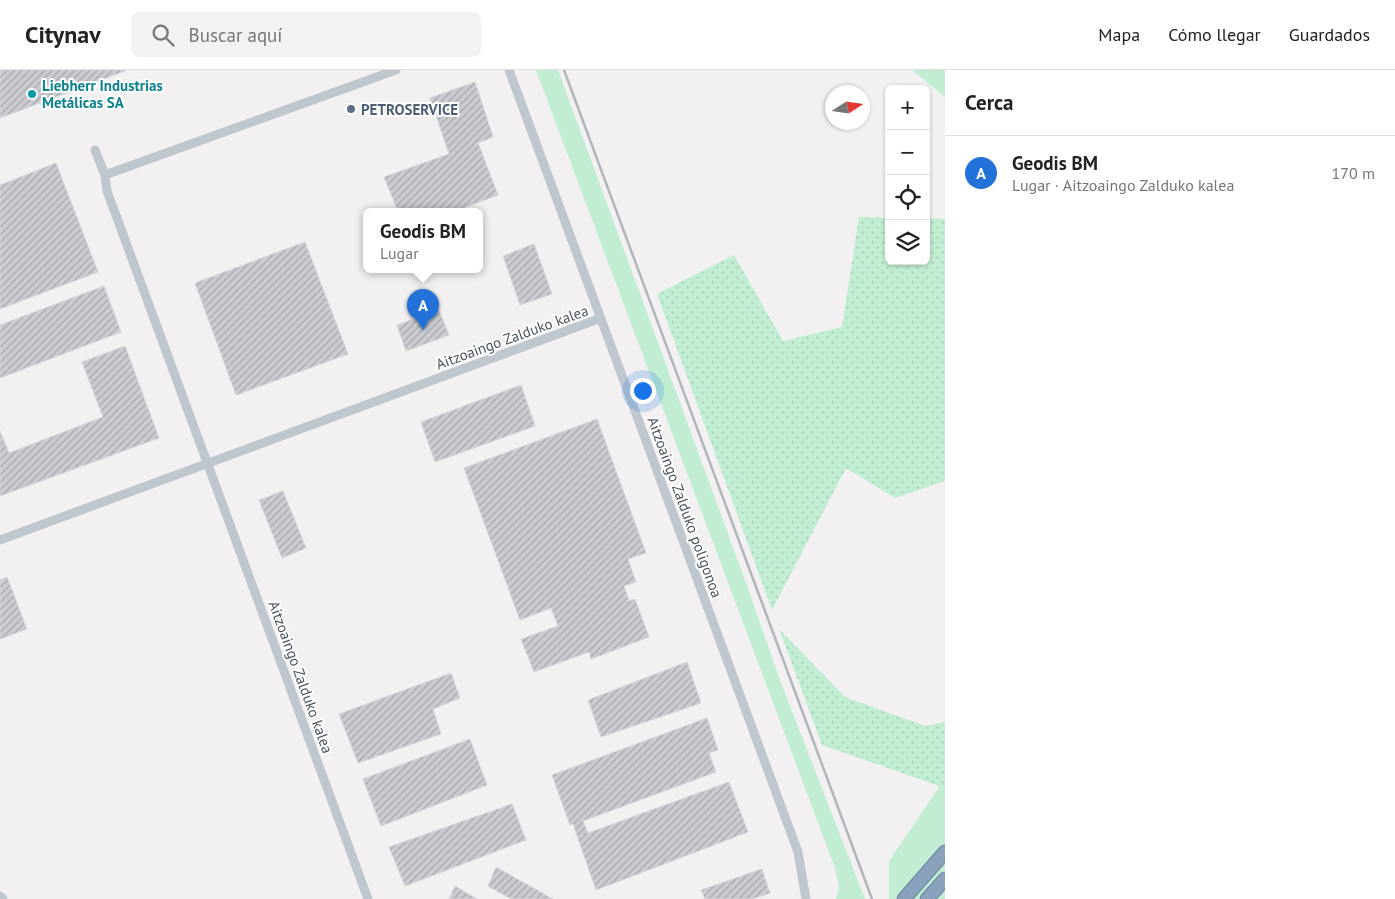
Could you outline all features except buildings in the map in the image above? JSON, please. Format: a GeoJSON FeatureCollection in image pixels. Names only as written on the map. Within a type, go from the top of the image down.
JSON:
{"type":"FeatureCollection","features":[{"type":"Feature","properties":{"kind":"highway"},"geometry":{"type":"LineString","coordinates":[[904,899],[944,853]]}},
{"type":"Feature","properties":{"kind":"highway"},"geometry":{"type":"LineString","coordinates":[[927,899],[943,882]]}},
{"type":"Feature","properties":{"kind":"street"},"geometry":{"type":"LineString","coordinates":[[105,175],[396,70]]}},
{"type":"Feature","properties":{"kind":"street","name":"Aitzoaingo Zalduko poligonoa"},"geometry":{"type":"LineString","coordinates":[[509,70],[798,852],[806,890],[806,899]]}},
{"type":"Feature","properties":{"kind":"street","name":"Aitzoaingo Zalduko kalea"},"geometry":{"type":"LineString","coordinates":[[95,150],[105,175],[107,191],[368,899]]}},
{"type":"Feature","properties":{"kind":"street","name":"Aitzoaingo Zalduko kalea"},"geometry":{"type":"LineString","coordinates":[[0,540],[601,318]]}},
{"type":"Feature","properties":{"kind":"street"},"geometry":{"type":"LineString","coordinates":[[0,896],[3,899]]}},
{"type":"Feature","properties":{"kind":"green space"},"geometry":{"type":"Polygon","coordinates":[[[536,70],[558,70],[781,683],[865,899],[836,899],[839,887],[835,868],[536,70]]]}},
{"type":"Feature","properties":{"kind":"green space"},"geometry":{"type":"Polygon","coordinates":[[[912,70],[945,70],[945,97],[912,70]]]}},
{"type":"Feature","properties":{"kind":"green space"},"geometry":{"type":"Polygon","coordinates":[[[859,217],[885,218],[885,265],[930,265],[930,218],[945,219],[945,481],[895,498],[846,468],[772,610],[657,294],[734,255],[783,341],[842,327],[859,217]]]}},
{"type":"Feature","properties":{"kind":"green space"},"geometry":{"type":"Polygon","coordinates":[[[779,629],[845,697],[925,726],[945,722],[945,788],[822,745],[779,629]]]}},
{"type":"Feature","properties":{"kind":"green space"},"geometry":{"type":"Polygon","coordinates":[[[940,786],[945,788],[945,899],[889,899],[889,861],[940,786]]]}},
{"type":"Feature","properties":{"kind":"railway"},"geometry":{"type":"LineString","coordinates":[[564,70],[872,899]]}},
{"type":"Feature","properties":{"kind":"place","name":"Liebherr Industrias Metálicas SA"},"geometry":{"type":"Point","coordinates":[32,94]}},
{"type":"Feature","properties":{"kind":"place","name":"PETROSERVICE"},"geometry":{"type":"Point","coordinates":[351,109]}},
{"type":"Feature","properties":{"kind":"place","name":"Geodis BM"},"geometry":{"type":"Point","coordinates":[423,330]}}]}
